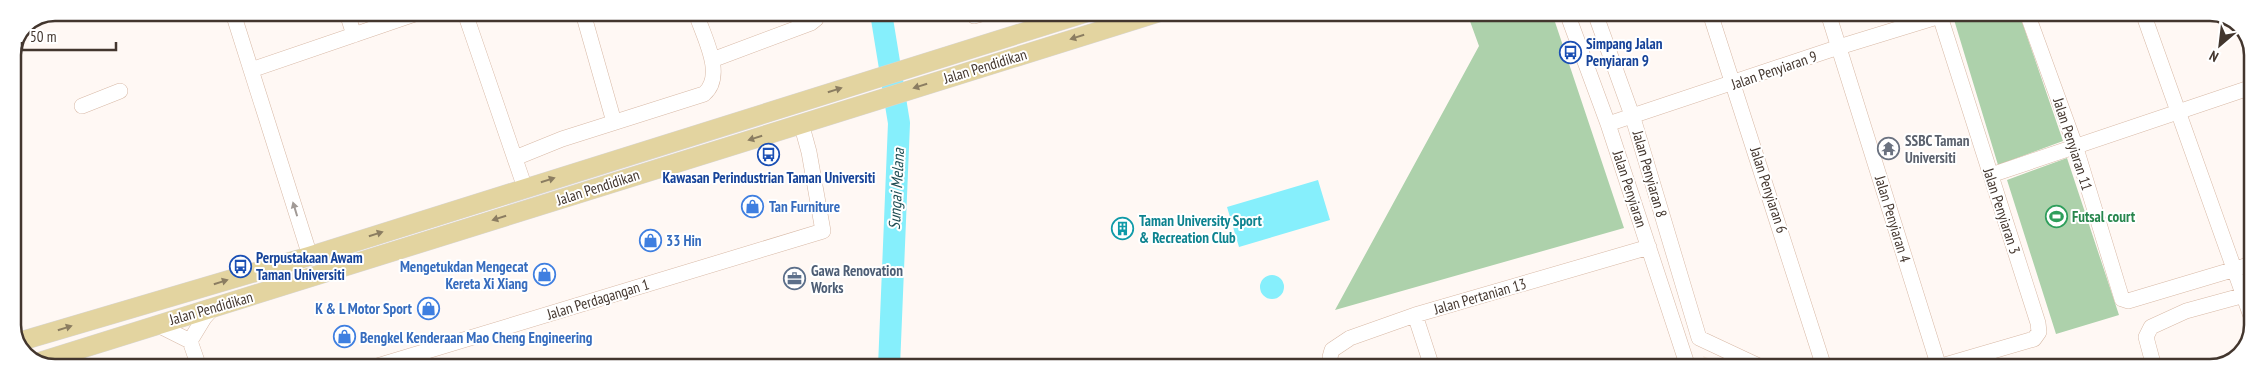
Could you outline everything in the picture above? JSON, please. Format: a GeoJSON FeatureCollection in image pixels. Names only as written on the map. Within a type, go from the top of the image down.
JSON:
{"type":"FeatureCollection","features":[{"type":"Feature","properties":{"kind":"main road","name":"Jalan Pendidikan"},"geometry":{"type":"LineString","coordinates":[[25,340],[310,256],[788,104],[1056,21]]}},
{"type":"Feature","properties":{"kind":"main road","name":"Jalan Pendidikan"},"geometry":{"type":"LineString","coordinates":[[51,358],[1130,21]]}},
{"type":"Feature","properties":{"kind":"street"},"geometry":{"type":"LineString","coordinates":[[236,21],[310,256]]}},
{"type":"Feature","properties":{"kind":"street"},"geometry":{"type":"LineString","coordinates":[[350,21],[354,35]]}},
{"type":"Feature","properties":{"kind":"street"},"geometry":{"type":"LineString","coordinates":[[251,70],[394,21]]}},
{"type":"Feature","properties":{"kind":"street"},"geometry":{"type":"LineString","coordinates":[[468,21],[525,188]]}},
{"type":"Feature","properties":{"kind":"street"},"geometry":{"type":"LineString","coordinates":[[585,21],[614,122]]}},
{"type":"Feature","properties":{"kind":"street"},"geometry":{"type":"LineString","coordinates":[[515,158],[562,139],[704,94],[712,88],[714,79],[712,60],[699,21]]}},
{"type":"Feature","properties":{"kind":"street"},"geometry":{"type":"LineString","coordinates":[[712,60],[812,21]]}},
{"type":"Feature","properties":{"kind":"street","name":"Jalan Penyiaran"},"geometry":{"type":"LineString","coordinates":[[1570,22],[1608,124],[1685,359]]}},
{"type":"Feature","properties":{"kind":"street","name":"Jalan Penyiaran 8"},"geometry":{"type":"LineString","coordinates":[[1598,22],[1633,118],[1699,338],[1743,359]]}},
{"type":"Feature","properties":{"kind":"street","name":"Jalan Penyiaran 6"},"geometry":{"type":"LineString","coordinates":[[1713,22],[1821,359]]}},
{"type":"Feature","properties":{"kind":"street","name":"Jalan Penyiaran 4"},"geometry":{"type":"LineString","coordinates":[[1831,22],[1935,359]]}},
{"type":"Feature","properties":{"kind":"street","name":"Jalan Penyiaran 9"},"geometry":{"type":"LineString","coordinates":[[1608,124],[1633,118],[1916,22]]}},
{"type":"Feature","properties":{"kind":"street","name":"Jalan Penyiaran 3"},"geometry":{"type":"LineString","coordinates":[[1942,22],[2038,323],[2039,332],[2034,339],[1966,359]]}},
{"type":"Feature","properties":{"kind":"street","name":"Jalan Penyiaran 11"},"geometry":{"type":"LineString","coordinates":[[2030,22],[2075,145],[2122,299],[2128,301],[2234,269]]}},
{"type":"Feature","properties":{"kind":"street"},"geometry":{"type":"LineString","coordinates":[[2146,22],[2234,269],[2243,286]]}},
{"type":"Feature","properties":{"kind":"street"},"geometry":{"type":"LineString","coordinates":[[1991,175],[2244,89]]}},
{"type":"Feature","properties":{"kind":"street"},"geometry":{"type":"LineString","coordinates":[[82,106],[120,91]]}},
{"type":"Feature","properties":{"kind":"street","name":"Jalan Perdagangan 1"},"geometry":{"type":"LineString","coordinates":[[403,358],[823,231],[801,123]]}},
{"type":"Feature","properties":{"kind":"street","name":"Jalan Pertanian 13"},"geometry":{"type":"LineString","coordinates":[[1330,359],[1332,350],[1339,344],[1415,315],[1649,247]]}},
{"type":"Feature","properties":{"kind":"street"},"geometry":{"type":"LineString","coordinates":[[2234,269],[2243,266]]}},
{"type":"Feature","properties":{"kind":"street"},"geometry":{"type":"LineString","coordinates":[[2152,359],[2146,337],[2150,327],[2186,311],[2243,296]]}},
{"type":"Feature","properties":{"kind":"street"},"geometry":{"type":"LineString","coordinates":[[190,340],[213,308]]}},
{"type":"Feature","properties":{"kind":"street"},"geometry":{"type":"LineString","coordinates":[[1415,315],[1429,359]]}},
{"type":"Feature","properties":{"kind":"street"},"geometry":{"type":"LineString","coordinates":[[156,324],[190,340],[196,358]]}},
{"type":"Feature","properties":{"kind":"green space"},"geometry":{"type":"Polygon","coordinates":[[[1470,22],[1555,22],[1624,228],[1335,310],[1479,46],[1470,22]]]}},
{"type":"Feature","properties":{"kind":"green space"},"geometry":{"type":"Polygon","coordinates":[[[1955,22],[2022,22],[2063,141],[1998,165],[1955,22]]]}},
{"type":"Feature","properties":{"kind":"green space"},"geometry":{"type":"Polygon","coordinates":[[[2067,158],[2119,315],[2056,334],[2007,180],[2067,158]]]}},
{"type":"Feature","properties":{"kind":"water"},"geometry":{"type":"Polygon","coordinates":[[[1318,180],[1330,220],[1239,247],[1227,207],[1318,180]]]}},
{"type":"Feature","properties":{"kind":"water"},"geometry":{"type":"Polygon","coordinates":[[[1272,275],[1281,278],[1284,287],[1281,296],[1272,299],[1263,296],[1260,287],[1263,278],[1272,275]]]}},
{"type":"Feature","properties":{"kind":"waterway","name":"Sungai Melana"},"geometry":{"type":"LineString","coordinates":[[882,21],[899,123],[889,358]]}},
{"type":"Feature","properties":{"kind":"place","name":"Simpang Jalan Penyiaran 9"},"geometry":{"type":"Point","coordinates":[1570,52]}},
{"type":"Feature","properties":{"kind":"place","name":"SSBC Taman Universiti"},"geometry":{"type":"Point","coordinates":[1889,149]}},
{"type":"Feature","properties":{"kind":"place","name":"Kawasan Perindustrian Taman Universiti"},"geometry":{"type":"Point","coordinates":[769,154]}},
{"type":"Feature","properties":{"kind":"place","name":"Tan Furniture"},"geometry":{"type":"Point","coordinates":[753,206]}},
{"type":"Feature","properties":{"kind":"place","name":"Futsal court"},"geometry":{"type":"Point","coordinates":[2056,216]}},
{"type":"Feature","properties":{"kind":"place","name":"Taman University Sport & Recreation Club"},"geometry":{"type":"Point","coordinates":[1123,229]}},
{"type":"Feature","properties":{"kind":"place","name":"33 Hin"},"geometry":{"type":"Point","coordinates":[650,240]}},
{"type":"Feature","properties":{"kind":"place","name":"Perpustakaan Awam Taman Universiti"},"geometry":{"type":"Point","coordinates":[240,266]}},
{"type":"Feature","properties":{"kind":"place","name":"Mengetukdan Mengecat Kereta Xi Xiang"},"geometry":{"type":"Point","coordinates":[544,275]}},
{"type":"Feature","properties":{"kind":"place","name":"Gawa Renovation Works"},"geometry":{"type":"Point","coordinates":[795,279]}},
{"type":"Feature","properties":{"kind":"place","name":"K & L Motor Sport"},"geometry":{"type":"Point","coordinates":[428,308]}},
{"type":"Feature","properties":{"kind":"place","name":"Bengkel Kenderaan Mao Cheng Engineering"},"geometry":{"type":"Point","coordinates":[344,337]}}]}
